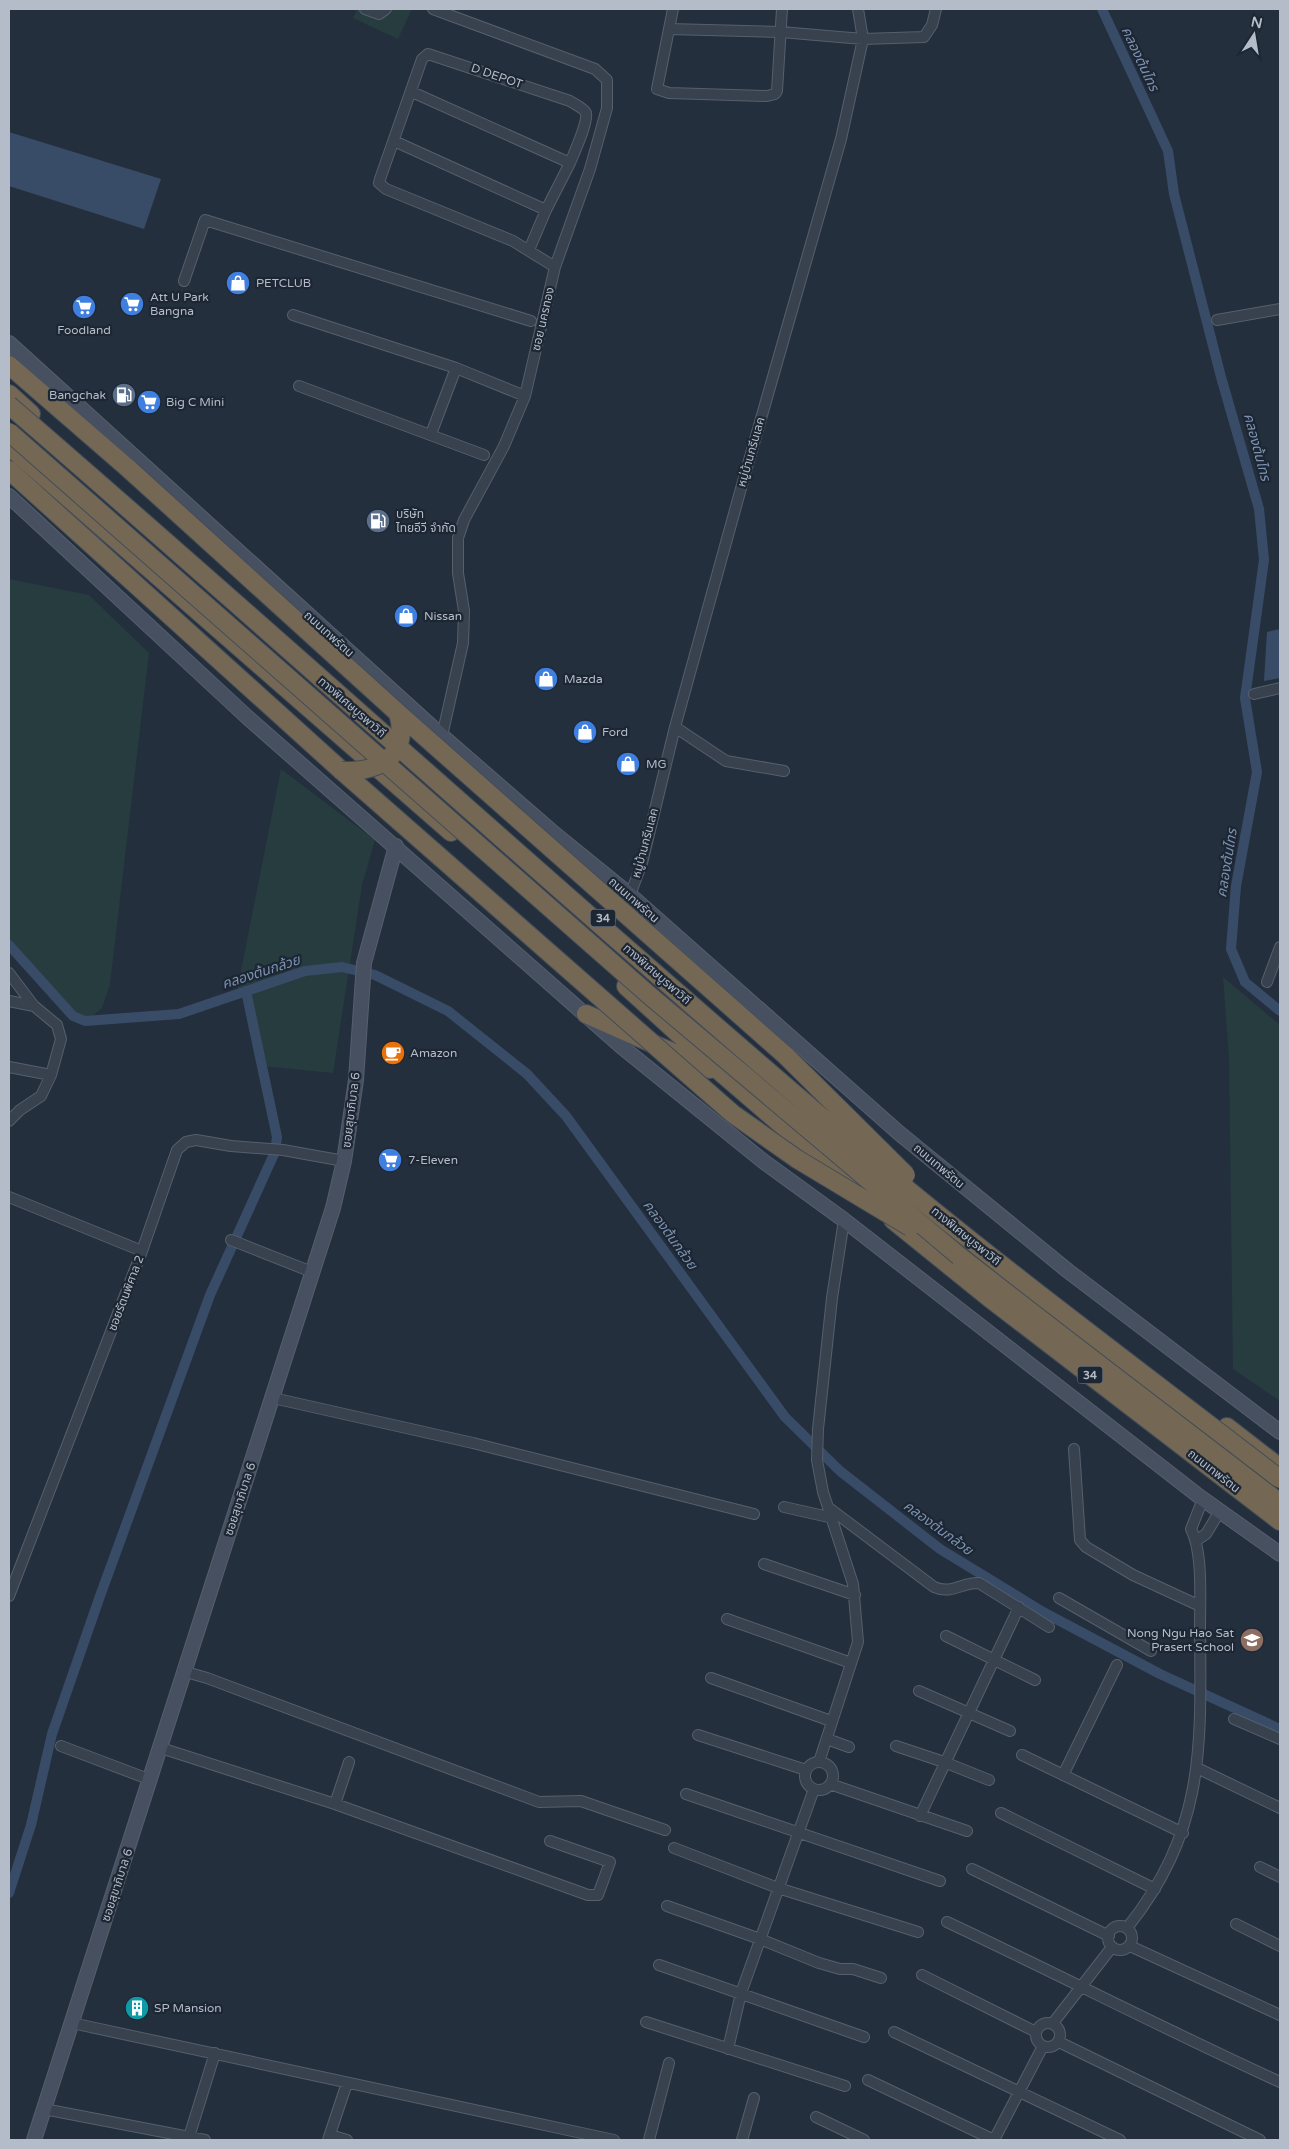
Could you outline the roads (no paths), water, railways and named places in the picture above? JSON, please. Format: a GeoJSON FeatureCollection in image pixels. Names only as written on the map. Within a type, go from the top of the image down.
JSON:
{"type":"FeatureCollection","features":[{"type":"Feature","properties":{"kind":"highway"},"geometry":{"type":"LineString","coordinates":[[9,364],[785,1056],[972,1242]]}},
{"type":"Feature","properties":{"kind":"highway","name":"34"},"geometry":{"type":"LineString","coordinates":[[9,394],[497,828],[718,1016],[843,1128],[978,1238],[1280,1468]]}},
{"type":"Feature","properties":{"kind":"highway","name":"ทางพิเศษบูรพาวิถี"},"geometry":{"type":"LineString","coordinates":[[9,405],[662,980],[860,1150],[972,1242],[1280,1479]]}},
{"type":"Feature","properties":{"kind":"highway","name":"ทางพิเศษบูรพาวิถี"},"geometry":{"type":"LineString","coordinates":[[9,432],[657,1001],[960,1256],[1280,1502]]}},
{"type":"Feature","properties":{"kind":"highway","name":"ถนนเทพรัตน"},"geometry":{"type":"LineString","coordinates":[[9,446],[616,977],[818,1157],[987,1296],[1280,1521]]}},
{"type":"Feature","properties":{"kind":"highway"},"geometry":{"type":"LineString","coordinates":[[9,470],[342,771],[733,1114],[797,1159],[960,1256]]}},
{"type":"Feature","properties":{"kind":"highway"},"geometry":{"type":"LineString","coordinates":[[342,771],[372,769],[387,760],[398,745],[401,735],[398,712]]}},
{"type":"Feature","properties":{"kind":"highway"},"geometry":{"type":"LineString","coordinates":[[586,1014],[725,1076]]}},
{"type":"Feature","properties":{"kind":"main road","name":"ถนนเทพรัตน"},"geometry":{"type":"LineString","coordinates":[[9,343],[442,736],[630,895],[828,1072],[980,1200],[1120,1312],[1280,1432]]}},
{"type":"Feature","properties":{"kind":"main road","name":"34"},"geometry":{"type":"LineString","coordinates":[[9,496],[246,716],[396,846],[622,1047],[763,1161],[844,1220],[1203,1499],[1280,1554]]}},
{"type":"Feature","properties":{"kind":"main road","name":"ซอยสุขาภิบาล 6"},"geometry":{"type":"LineString","coordinates":[[34,2140],[273,1398],[344,1162],[356,1080],[364,962],[396,846]]}},
{"type":"Feature","properties":{"kind":"street"},"geometry":{"type":"LineString","coordinates":[[365,9],[379,14],[386,9]]}},
{"type":"Feature","properties":{"kind":"street","name":"ซอย นครทอง"},"geometry":{"type":"LineString","coordinates":[[433,9],[443,11],[601,72],[607,80],[608,89],[607,108],[590,169],[555,267],[525,396],[504,446],[464,520],[458,538],[458,573],[464,610],[463,643],[442,736]]}},
{"type":"Feature","properties":{"kind":"street"},"geometry":{"type":"LineString","coordinates":[[468,9],[469,21]]}},
{"type":"Feature","properties":{"kind":"street"},"geometry":{"type":"LineString","coordinates":[[673,9],[656,86],[660,91],[767,96],[775,94],[777,90],[782,9]]}},
{"type":"Feature","properties":{"kind":"street","name":"หมู่บ้านกรีนเลค"},"geometry":{"type":"LineString","coordinates":[[630,895],[642,863],[676,727],[841,139],[863,39],[858,9]]}},
{"type":"Feature","properties":{"kind":"street"},"geometry":{"type":"LineString","coordinates":[[669,29],[781,32],[863,39],[924,37],[932,25],[936,9]]}},
{"type":"Feature","properties":{"kind":"street","name":"D DEPOT"},"geometry":{"type":"LineString","coordinates":[[529,250],[546,210],[570,163],[582,130],[586,114],[584,110],[570,101],[428,54],[422,58],[412,92],[379,183],[386,189],[494,233],[529,250],[555,267]]}},
{"type":"Feature","properties":{"kind":"street"},"geometry":{"type":"LineString","coordinates":[[412,92],[570,163]]}},
{"type":"Feature","properties":{"kind":"street"},"geometry":{"type":"LineString","coordinates":[[582,130],[599,136]]}},
{"type":"Feature","properties":{"kind":"street"},"geometry":{"type":"LineString","coordinates":[[394,141],[546,210]]}},
{"type":"Feature","properties":{"kind":"street"},"geometry":{"type":"LineString","coordinates":[[184,281],[205,220],[531,321]]}},
{"type":"Feature","properties":{"kind":"street"},"geometry":{"type":"LineString","coordinates":[[1217,320],[1280,310]]}},
{"type":"Feature","properties":{"kind":"street"},"geometry":{"type":"LineString","coordinates":[[293,315],[456,368],[525,396]]}},
{"type":"Feature","properties":{"kind":"street"},"geometry":{"type":"LineString","coordinates":[[432,434],[456,368]]}},
{"type":"Feature","properties":{"kind":"street"},"geometry":{"type":"LineString","coordinates":[[299,386],[432,434],[484,455]]}},
{"type":"Feature","properties":{"kind":"street"},"geometry":{"type":"LineString","coordinates":[[1254,694],[1280,688]]}},
{"type":"Feature","properties":{"kind":"street"},"geometry":{"type":"LineString","coordinates":[[676,727],[726,761],[784,771]]}},
{"type":"Feature","properties":{"kind":"street"},"geometry":{"type":"LineString","coordinates":[[1267,982],[1280,947]]}},
{"type":"Feature","properties":{"kind":"street"},"geometry":{"type":"LineString","coordinates":[[9,973],[34,1006],[60,1030],[61,1038],[51,1075],[41,1096],[20,1110],[9,1121]]}},
{"type":"Feature","properties":{"kind":"street"},"geometry":{"type":"LineString","coordinates":[[9,1001],[34,1006]]}},
{"type":"Feature","properties":{"kind":"street"},"geometry":{"type":"LineString","coordinates":[[9,1067],[51,1075]]}},
{"type":"Feature","properties":{"kind":"street","name":"ซอยรัตนพิศาล 2"},"geometry":{"type":"LineString","coordinates":[[9,1596],[142,1251],[177,1150],[186,1142],[196,1140],[262,1150],[283,1150],[344,1162]]}},
{"type":"Feature","properties":{"kind":"street"},"geometry":{"type":"LineString","coordinates":[[9,1197],[142,1251]]}},
{"type":"Feature","properties":{"kind":"street"},"geometry":{"type":"LineString","coordinates":[[819,1762],[858,1642],[855,1595],[819,1476],[816,1445],[832,1298],[844,1220]]}},
{"type":"Feature","properties":{"kind":"street"},"geometry":{"type":"LineString","coordinates":[[231,1240],[312,1272]]}},
{"type":"Feature","properties":{"kind":"street"},"geometry":{"type":"LineString","coordinates":[[273,1398],[482,1446],[754,1514]]}},
{"type":"Feature","properties":{"kind":"street"},"geometry":{"type":"LineString","coordinates":[[1074,1449],[1080,1540],[1086,1547],[1133,1575],[1200,1606]]}},
{"type":"Feature","properties":{"kind":"street"},"geometry":{"type":"LineString","coordinates":[[1127,1928],[1155,1889],[1183,1833],[1197,1768],[1200,1733],[1200,1606],[1196,1540],[1191,1529],[1203,1499]]}},
{"type":"Feature","properties":{"kind":"street"},"geometry":{"type":"LineString","coordinates":[[784,1507],[831,1513],[934,1587],[946,1591],[979,1583],[1049,1626]]}},
{"type":"Feature","properties":{"kind":"street"},"geometry":{"type":"LineString","coordinates":[[1196,1540],[1206,1534],[1220,1511]]}},
{"type":"Feature","properties":{"kind":"street"},"geometry":{"type":"LineString","coordinates":[[764,1564],[855,1595]]}},
{"type":"Feature","properties":{"kind":"street"},"geometry":{"type":"LineString","coordinates":[[1059,1598],[1151,1651]]}},
{"type":"Feature","properties":{"kind":"street"},"geometry":{"type":"LineString","coordinates":[[920,1816],[1019,1607]]}},
{"type":"Feature","properties":{"kind":"street"},"geometry":{"type":"LineString","coordinates":[[727,1620],[851,1663]]}},
{"type":"Feature","properties":{"kind":"street"},"geometry":{"type":"LineString","coordinates":[[946,1636],[1036,1680]]}},
{"type":"Feature","properties":{"kind":"street"},"geometry":{"type":"LineString","coordinates":[[1063,1776],[1117,1664]]}},
{"type":"Feature","properties":{"kind":"street"},"geometry":{"type":"LineString","coordinates":[[186,1672],[216,1681],[539,1802],[582,1801],[665,1830]]}},
{"type":"Feature","properties":{"kind":"street"},"geometry":{"type":"LineString","coordinates":[[711,1678],[831,1721]]}},
{"type":"Feature","properties":{"kind":"street"},"geometry":{"type":"LineString","coordinates":[[919,1691],[1010,1730]]}},
{"type":"Feature","properties":{"kind":"street"},"geometry":{"type":"LineString","coordinates":[[1234,1718],[1280,1739]]}},
{"type":"Feature","properties":{"kind":"street"},"geometry":{"type":"LineString","coordinates":[[698,1735],[806,1770]]}},
{"type":"Feature","properties":{"kind":"street"},"geometry":{"type":"LineString","coordinates":[[826,1739],[849,1747]]}},
{"type":"Feature","properties":{"kind":"street"},"geometry":{"type":"LineString","coordinates":[[61,1746],[150,1780]]}},
{"type":"Feature","properties":{"kind":"street"},"geometry":{"type":"LineString","coordinates":[[896,1746],[989,1780]]}},
{"type":"Feature","properties":{"kind":"street"},"geometry":{"type":"LineString","coordinates":[[161,1748],[335,1804],[588,1895],[598,1895],[610,1862],[550,1841]]}},
{"type":"Feature","properties":{"kind":"street"},"geometry":{"type":"LineString","coordinates":[[1022,1755],[1183,1833]]}},
{"type":"Feature","properties":{"kind":"street"},"geometry":{"type":"LineString","coordinates":[[335,1804],[349,1762]]}},
{"type":"Feature","properties":{"kind":"street"},"geometry":{"type":"LineString","coordinates":[[819,1762],[826,1764],[832,1770],[833,1777],[830,1784],[820,1790],[814,1789],[806,1781],[806,1770],[811,1764],[819,1762]]}},
{"type":"Feature","properties":{"kind":"street"},"geometry":{"type":"LineString","coordinates":[[1197,1768],[1280,1808]]}},
{"type":"Feature","properties":{"kind":"street"},"geometry":{"type":"LineString","coordinates":[[830,1784],[967,1831]]}},
{"type":"Feature","properties":{"kind":"street"},"geometry":{"type":"LineString","coordinates":[[728,2050],[741,1993],[814,1789]]}},
{"type":"Feature","properties":{"kind":"street"},"geometry":{"type":"LineString","coordinates":[[686,1794],[799,1831],[940,1882]]}},
{"type":"Feature","properties":{"kind":"street"},"geometry":{"type":"LineString","coordinates":[[1001,1812],[1155,1889]]}},
{"type":"Feature","properties":{"kind":"street"},"geometry":{"type":"LineString","coordinates":[[674,1848],[778,1888],[918,1932]]}},
{"type":"Feature","properties":{"kind":"street"},"geometry":{"type":"LineString","coordinates":[[1260,1867],[1280,1877]]}},
{"type":"Feature","properties":{"kind":"street"},"geometry":{"type":"LineString","coordinates":[[972,1869],[1108,1936],[1112,1947]]}},
{"type":"Feature","properties":{"kind":"street"},"geometry":{"type":"LineString","coordinates":[[667,1906],[760,1939],[819,1963],[840,1969],[853,1969],[881,1978]]}},
{"type":"Feature","properties":{"kind":"street"},"geometry":{"type":"LineString","coordinates":[[946,1922],[1082,1986],[1204,2048],[1280,2082]]}},
{"type":"Feature","properties":{"kind":"street"},"geometry":{"type":"LineString","coordinates":[[1236,1924],[1280,1946]]}},
{"type":"Feature","properties":{"kind":"street"},"geometry":{"type":"LineString","coordinates":[[1108,1936],[1116,1927],[1127,1928]]}},
{"type":"Feature","properties":{"kind":"street"},"geometry":{"type":"LineString","coordinates":[[1112,1947],[1123,1950],[1130,1946],[1133,1938],[1127,1928]]}},
{"type":"Feature","properties":{"kind":"street"},"geometry":{"type":"LineString","coordinates":[[1130,1946],[1280,2015]]}},
{"type":"Feature","properties":{"kind":"street"},"geometry":{"type":"LineString","coordinates":[[1059,2042],[1050,2047],[1043,2046],[1037,2040],[1036,2032],[1041,2025],[1053,2024],[1112,1947]]}},
{"type":"Feature","properties":{"kind":"street"},"geometry":{"type":"LineString","coordinates":[[659,1965],[864,2036]]}},
{"type":"Feature","properties":{"kind":"street"},"geometry":{"type":"LineString","coordinates":[[922,1975],[1036,2032]]}},
{"type":"Feature","properties":{"kind":"street"},"geometry":{"type":"LineString","coordinates":[[72,2022],[614,2140]]}},
{"type":"Feature","properties":{"kind":"street"},"geometry":{"type":"LineString","coordinates":[[646,2022],[728,2050],[845,2086]]}},
{"type":"Feature","properties":{"kind":"street"},"geometry":{"type":"LineString","coordinates":[[1053,2024],[1060,2033],[1059,2042]]}},
{"type":"Feature","properties":{"kind":"street"},"geometry":{"type":"LineString","coordinates":[[894,2032],[1120,2140]]}},
{"type":"Feature","properties":{"kind":"street"},"geometry":{"type":"LineString","coordinates":[[1059,2042],[1260,2140]]}},
{"type":"Feature","properties":{"kind":"street"},"geometry":{"type":"LineString","coordinates":[[868,2080],[994,2140],[1043,2046]]}},
{"type":"Feature","properties":{"kind":"street"},"geometry":{"type":"LineString","coordinates":[[190,2137],[216,2053]]}},
{"type":"Feature","properties":{"kind":"street"},"geometry":{"type":"LineString","coordinates":[[649,2140],[669,2063]]}},
{"type":"Feature","properties":{"kind":"street"},"geometry":{"type":"LineString","coordinates":[[347,2083],[329,2138],[347,2140]]}},
{"type":"Feature","properties":{"kind":"street"},"geometry":{"type":"LineString","coordinates":[[742,2140],[754,2098]]}},
{"type":"Feature","properties":{"kind":"street"},"geometry":{"type":"LineString","coordinates":[[44,2109],[204,2140]]}},
{"type":"Feature","properties":{"kind":"street"},"geometry":{"type":"LineString","coordinates":[[816,2117],[864,2140]]}},
{"type":"Feature","properties":{"kind":"water"},"geometry":{"type":"Polygon","coordinates":[[[9,132],[161,179],[144,229],[9,186],[9,132]]]}},
{"type":"Feature","properties":{"kind":"water"},"geometry":{"type":"Polygon","coordinates":[[[1280,629],[1280,678],[1264,681],[1267,632],[1280,629]]]}},
{"type":"Feature","properties":{"kind":"waterway","name":"คลองต้นไทร"},"geometry":{"type":"LineString","coordinates":[[1102,9],[1168,151],[1174,194],[1221,377],[1259,509],[1264,560],[1245,698],[1257,772],[1236,886],[1231,949],[1245,982],[1280,1011]]}},
{"type":"Feature","properties":{"kind":"waterway","name":"คลองต้นกล้วย"},"geometry":{"type":"LineString","coordinates":[[9,945],[73,1016],[85,1021],[179,1014],[305,971],[342,967],[375,975],[448,1011],[527,1074],[566,1116],[785,1417],[840,1471],[940,1549],[1043,1612],[1160,1674],[1280,1729]]}},
{"type":"Feature","properties":{"kind":"waterway"},"geometry":{"type":"LineString","coordinates":[[9,1893],[31,1825],[52,1734],[100,1596],[210,1295],[275,1152],[277,1137],[246,991]]}},
{"type":"Feature","properties":{"kind":"place","name":"PETCLUB"},"geometry":{"type":"Point","coordinates":[238,283]}},
{"type":"Feature","properties":{"kind":"place","name":"Att U Park Bangna"},"geometry":{"type":"Point","coordinates":[132,304]}},
{"type":"Feature","properties":{"kind":"place","name":"Foodland"},"geometry":{"type":"Point","coordinates":[84,307]}},
{"type":"Feature","properties":{"kind":"place","name":"Bangchak"},"geometry":{"type":"Point","coordinates":[124,395]}},
{"type":"Feature","properties":{"kind":"place","name":"Big C Mini"},"geometry":{"type":"Point","coordinates":[149,402]}},
{"type":"Feature","properties":{"kind":"place","name":"บริษัท ไทยอีวี จำกัด"},"geometry":{"type":"Point","coordinates":[378,521]}},
{"type":"Feature","properties":{"kind":"place","name":"Nissan"},"geometry":{"type":"Point","coordinates":[406,616]}},
{"type":"Feature","properties":{"kind":"place","name":"Mazda"},"geometry":{"type":"Point","coordinates":[546,679]}},
{"type":"Feature","properties":{"kind":"place","name":"Ford"},"geometry":{"type":"Point","coordinates":[585,732]}},
{"type":"Feature","properties":{"kind":"place","name":"MG"},"geometry":{"type":"Point","coordinates":[628,764]}},
{"type":"Feature","properties":{"kind":"place","name":"Amazon"},"geometry":{"type":"Point","coordinates":[393,1053]}},
{"type":"Feature","properties":{"kind":"place","name":"7-Eleven"},"geometry":{"type":"Point","coordinates":[390,1160]}},
{"type":"Feature","properties":{"kind":"place","name":"Nong Ngu Hao Sat Prasert School"},"geometry":{"type":"Point","coordinates":[1252,1640]}},
{"type":"Feature","properties":{"kind":"place","name":"SP Mansion"},"geometry":{"type":"Point","coordinates":[137,2008]}}]}
